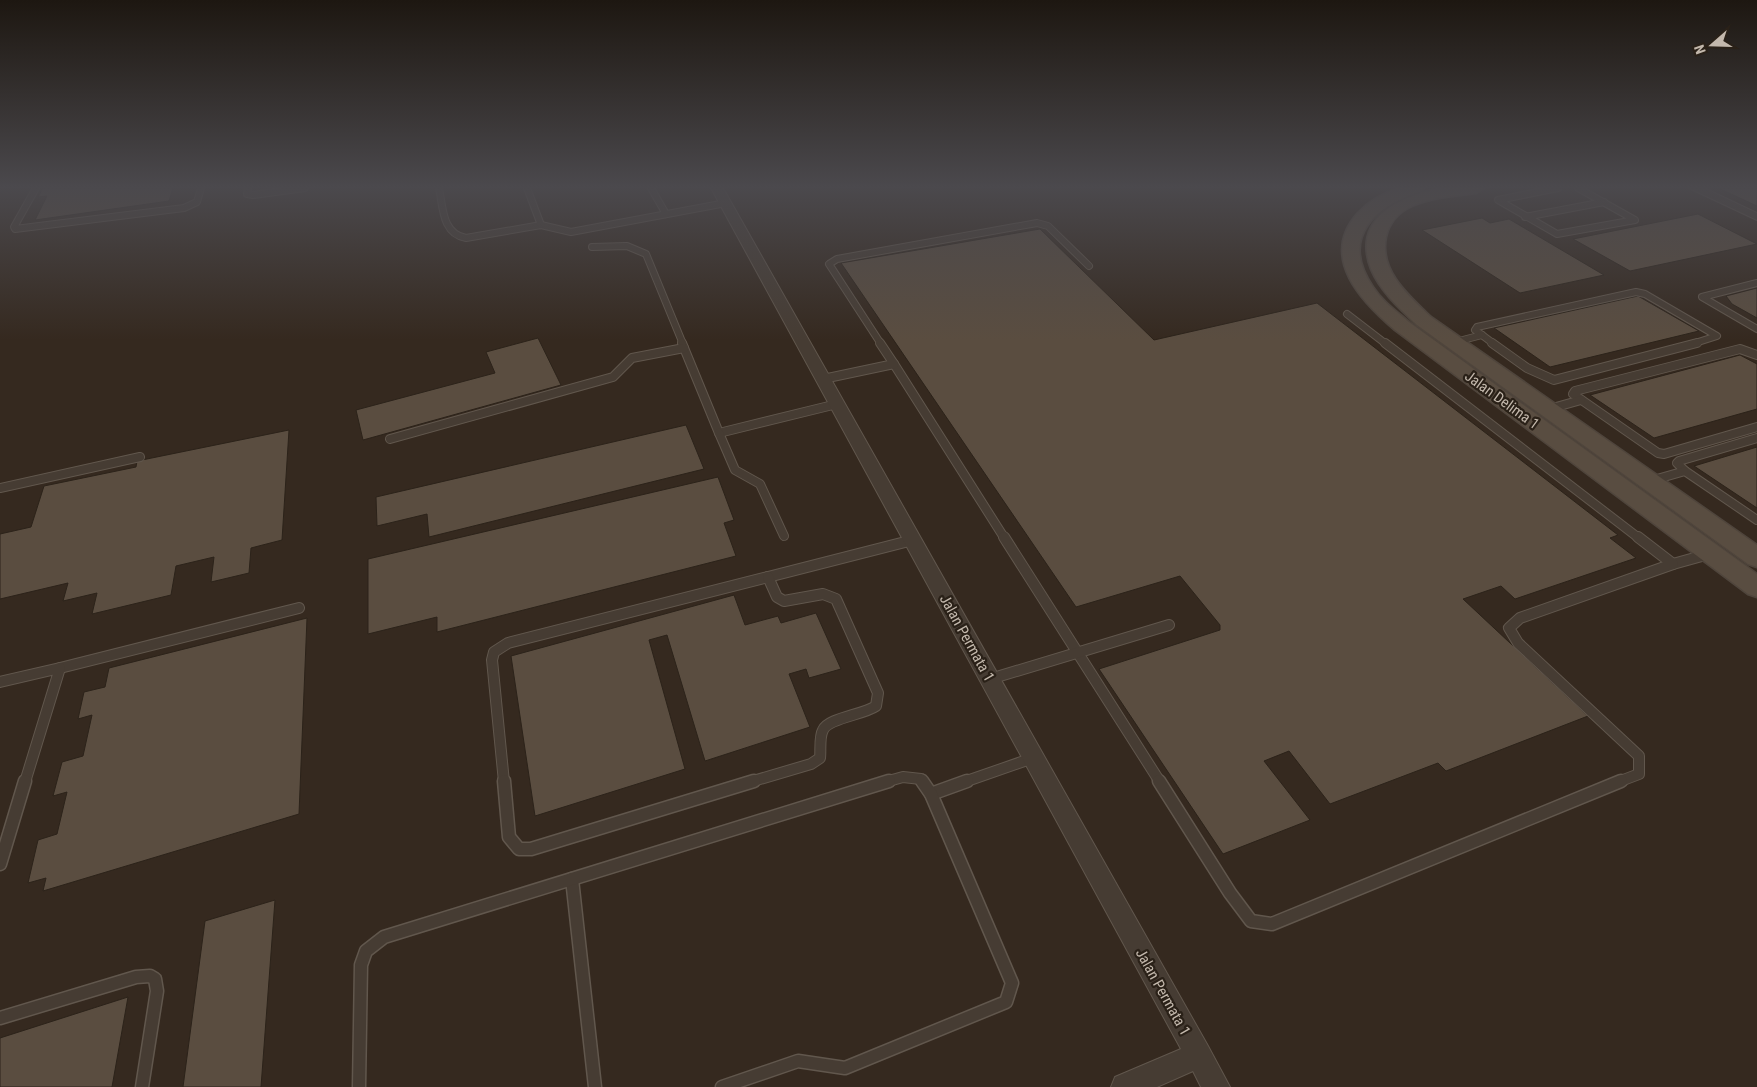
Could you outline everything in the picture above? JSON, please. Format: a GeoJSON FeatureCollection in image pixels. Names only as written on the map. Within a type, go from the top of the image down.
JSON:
{"type":"FeatureCollection","features":[{"type":"Feature","properties":{"kind":"street","name":"Jalan Permata 1"},"geometry":{"type":"LineString","coordinates":[[745,239],[1216,1087]]}},
{"type":"Feature","properties":{"kind":"street","name":"Jalan Delima 1"},"geometry":{"type":"LineString","coordinates":[[1353,239],[1351,248],[1356,272],[1361,285],[1375,303],[1410,332],[1757,587]]}},
{"type":"Feature","properties":{"kind":"street","name":"Jalan Delima 1"},"geometry":{"type":"LineString","coordinates":[[1377,239],[1374,253],[1380,270],[1399,297],[1424,320],[1757,558]]}},
{"type":"Feature","properties":{"kind":"street"},"geometry":{"type":"LineString","coordinates":[[1125,1087],[1198,1055]]}},
{"type":"Feature","properties":{"kind":"lane"},"geometry":{"type":"LineString","coordinates":[[949,239],[836,259],[829,264],[1230,893],[1251,921],[1272,924],[1639,774],[1639,756],[1518,643],[1510,628],[1520,618],[1673,564],[1711,553]]}},
{"type":"Feature","properties":{"kind":"lane"},"geometry":{"type":"LineString","coordinates":[[1061,239],[1089,266]]}},
{"type":"Feature","properties":{"kind":"lane"},"geometry":{"type":"LineString","coordinates":[[592,246],[628,246],[646,254],[734,470],[760,484],[784,536]]}},
{"type":"Feature","properties":{"kind":"lane"},"geometry":{"type":"LineString","coordinates":[[1757,282],[1702,297],[1757,329]]}},
{"type":"Feature","properties":{"kind":"lane"},"geometry":{"type":"LineString","coordinates":[[1454,342],[1482,335],[1536,374],[1547,380],[1554,380],[1717,336],[1645,294],[1636,292],[1477,327],[1475,330],[1482,335]]}},
{"type":"Feature","properties":{"kind":"lane"},"geometry":{"type":"LineString","coordinates":[[1347,314],[1673,564]]}},
{"type":"Feature","properties":{"kind":"lane"},"geometry":{"type":"LineString","coordinates":[[390,440],[613,377],[620,374],[626,362],[632,358],[684,348]]}},
{"type":"Feature","properties":{"kind":"lane"},"geometry":{"type":"LineString","coordinates":[[1757,355],[1740,349],[1575,391],[1572,394],[1658,453],[1664,454],[1757,427]]}},
{"type":"Feature","properties":{"kind":"lane"},"geometry":{"type":"LineString","coordinates":[[823,379],[894,364]]}},
{"type":"Feature","properties":{"kind":"lane"},"geometry":{"type":"LineString","coordinates":[[1549,409],[1581,400]]}},
{"type":"Feature","properties":{"kind":"lane"},"geometry":{"type":"LineString","coordinates":[[720,433],[837,404]]}},
{"type":"Feature","properties":{"kind":"lane"},"geometry":{"type":"LineString","coordinates":[[1757,438],[1677,463],[1757,520]]}},
{"type":"Feature","properties":{"kind":"lane"},"geometry":{"type":"LineString","coordinates":[[0,488],[140,457]]}},
{"type":"Feature","properties":{"kind":"lane"},"geometry":{"type":"LineString","coordinates":[[1650,481],[1686,471]]}},
{"type":"Feature","properties":{"kind":"lane"},"geometry":{"type":"LineString","coordinates":[[768,576],[776,597],[784,601],[823,594],[836,599],[878,693],[876,706],[867,712],[828,723],[822,732],[820,758],[811,764],[532,849],[519,849],[509,838],[492,660],[494,652],[508,643],[768,576],[912,540]]}},
{"type":"Feature","properties":{"kind":"lane"},"geometry":{"type":"LineString","coordinates":[[0,682],[299,608]]}},
{"type":"Feature","properties":{"kind":"lane"},"geometry":{"type":"LineString","coordinates":[[990,679],[1169,625]]}},
{"type":"Feature","properties":{"kind":"lane"},"geometry":{"type":"LineString","coordinates":[[0,864],[60,668]]}},
{"type":"Feature","properties":{"kind":"lane"},"geometry":{"type":"LineString","coordinates":[[931,794],[1034,758]]}},
{"type":"Feature","properties":{"kind":"lane"},"geometry":{"type":"LineString","coordinates":[[359,1087],[361,965],[366,951],[384,937],[903,777],[920,779],[931,794],[1012,983],[1006,1002],[845,1068],[798,1061],[722,1087]]}},
{"type":"Feature","properties":{"kind":"lane"},"geometry":{"type":"LineString","coordinates":[[572,879],[595,1087]]}},
{"type":"Feature","properties":{"kind":"lane"},"geometry":{"type":"LineString","coordinates":[[0,1018],[136,977],[150,976],[155,979],[157,991],[142,1087]]}},
{"type":"Feature","properties":{"kind":"building"},"geometry":{"type":"Polygon","coordinates":[[[983,239],[1050,239],[1154,340],[1317,303],[1618,535],[1610,538],[1636,558],[1515,599],[1501,586],[1463,599],[1588,716],[1446,771],[1438,763],[1330,804],[1289,751],[1264,761],[1310,820],[1223,854],[1099,669],[1220,630],[1220,625],[1180,576],[1076,607],[841,263],[983,239]]]}},
{"type":"Feature","properties":{"kind":"building"},"geometry":{"type":"Polygon","coordinates":[[[1436,239],[1542,239],[1604,275],[1520,293],[1436,239]]]}},
{"type":"Feature","properties":{"kind":"building"},"geometry":{"type":"Polygon","coordinates":[[[1573,239],[1747,239],[1757,244],[1630,271],[1573,239]]]}},
{"type":"Feature","properties":{"kind":"building"},"geometry":{"type":"Polygon","coordinates":[[[1757,288],[1757,318],[1732,304],[1726,296],[1757,288]]]}},
{"type":"Feature","properties":{"kind":"building"},"geometry":{"type":"Polygon","coordinates":[[[1638,296],[1699,331],[1550,367],[1494,328],[1638,296]]]}},
{"type":"Feature","properties":{"kind":"building"},"geometry":{"type":"Polygon","coordinates":[[[538,338],[561,385],[363,440],[356,410],[495,373],[486,352],[538,338]]]}},
{"type":"Feature","properties":{"kind":"building"},"geometry":{"type":"Polygon","coordinates":[[[1740,355],[1757,364],[1757,409],[1654,438],[1590,395],[1740,355]]]}},
{"type":"Feature","properties":{"kind":"building"},"geometry":{"type":"Polygon","coordinates":[[[686,425],[704,469],[429,537],[427,514],[377,526],[376,497],[686,425]]]}},
{"type":"Feature","properties":{"kind":"building"},"geometry":{"type":"Polygon","coordinates":[[[289,430],[282,540],[251,548],[249,573],[211,582],[214,557],[176,566],[171,595],[92,614],[97,593],[63,601],[68,583],[0,599],[0,534],[31,527],[44,486],[136,467],[137,461],[289,430]]]}},
{"type":"Feature","properties":{"kind":"building"},"geometry":{"type":"Polygon","coordinates":[[[1757,447],[1757,508],[1694,466],[1757,447]]]}},
{"type":"Feature","properties":{"kind":"building"},"geometry":{"type":"Polygon","coordinates":[[[718,477],[734,520],[724,523],[736,556],[437,632],[437,617],[368,634],[368,559],[718,477]]]}},
{"type":"Feature","properties":{"kind":"building"},"geometry":{"type":"Polygon","coordinates":[[[734,595],[745,625],[778,616],[781,623],[816,613],[841,669],[809,678],[806,669],[789,674],[810,727],[705,761],[667,635],[649,640],[685,769],[535,816],[511,656],[734,595]]]}},
{"type":"Feature","properties":{"kind":"building"},"geometry":{"type":"Polygon","coordinates":[[[307,618],[299,814],[43,891],[46,878],[28,883],[38,840],[57,834],[67,792],[53,796],[62,762],[83,756],[92,715],[78,719],[84,692],[105,687],[109,668],[307,618]]]}},
{"type":"Feature","properties":{"kind":"building"},"geometry":{"type":"Polygon","coordinates":[[[275,900],[261,1087],[183,1087],[205,921],[275,900]]]}},
{"type":"Feature","properties":{"kind":"building"},"geometry":{"type":"Polygon","coordinates":[[[128,997],[112,1087],[0,1087],[0,1038],[128,997]]]}}]}
